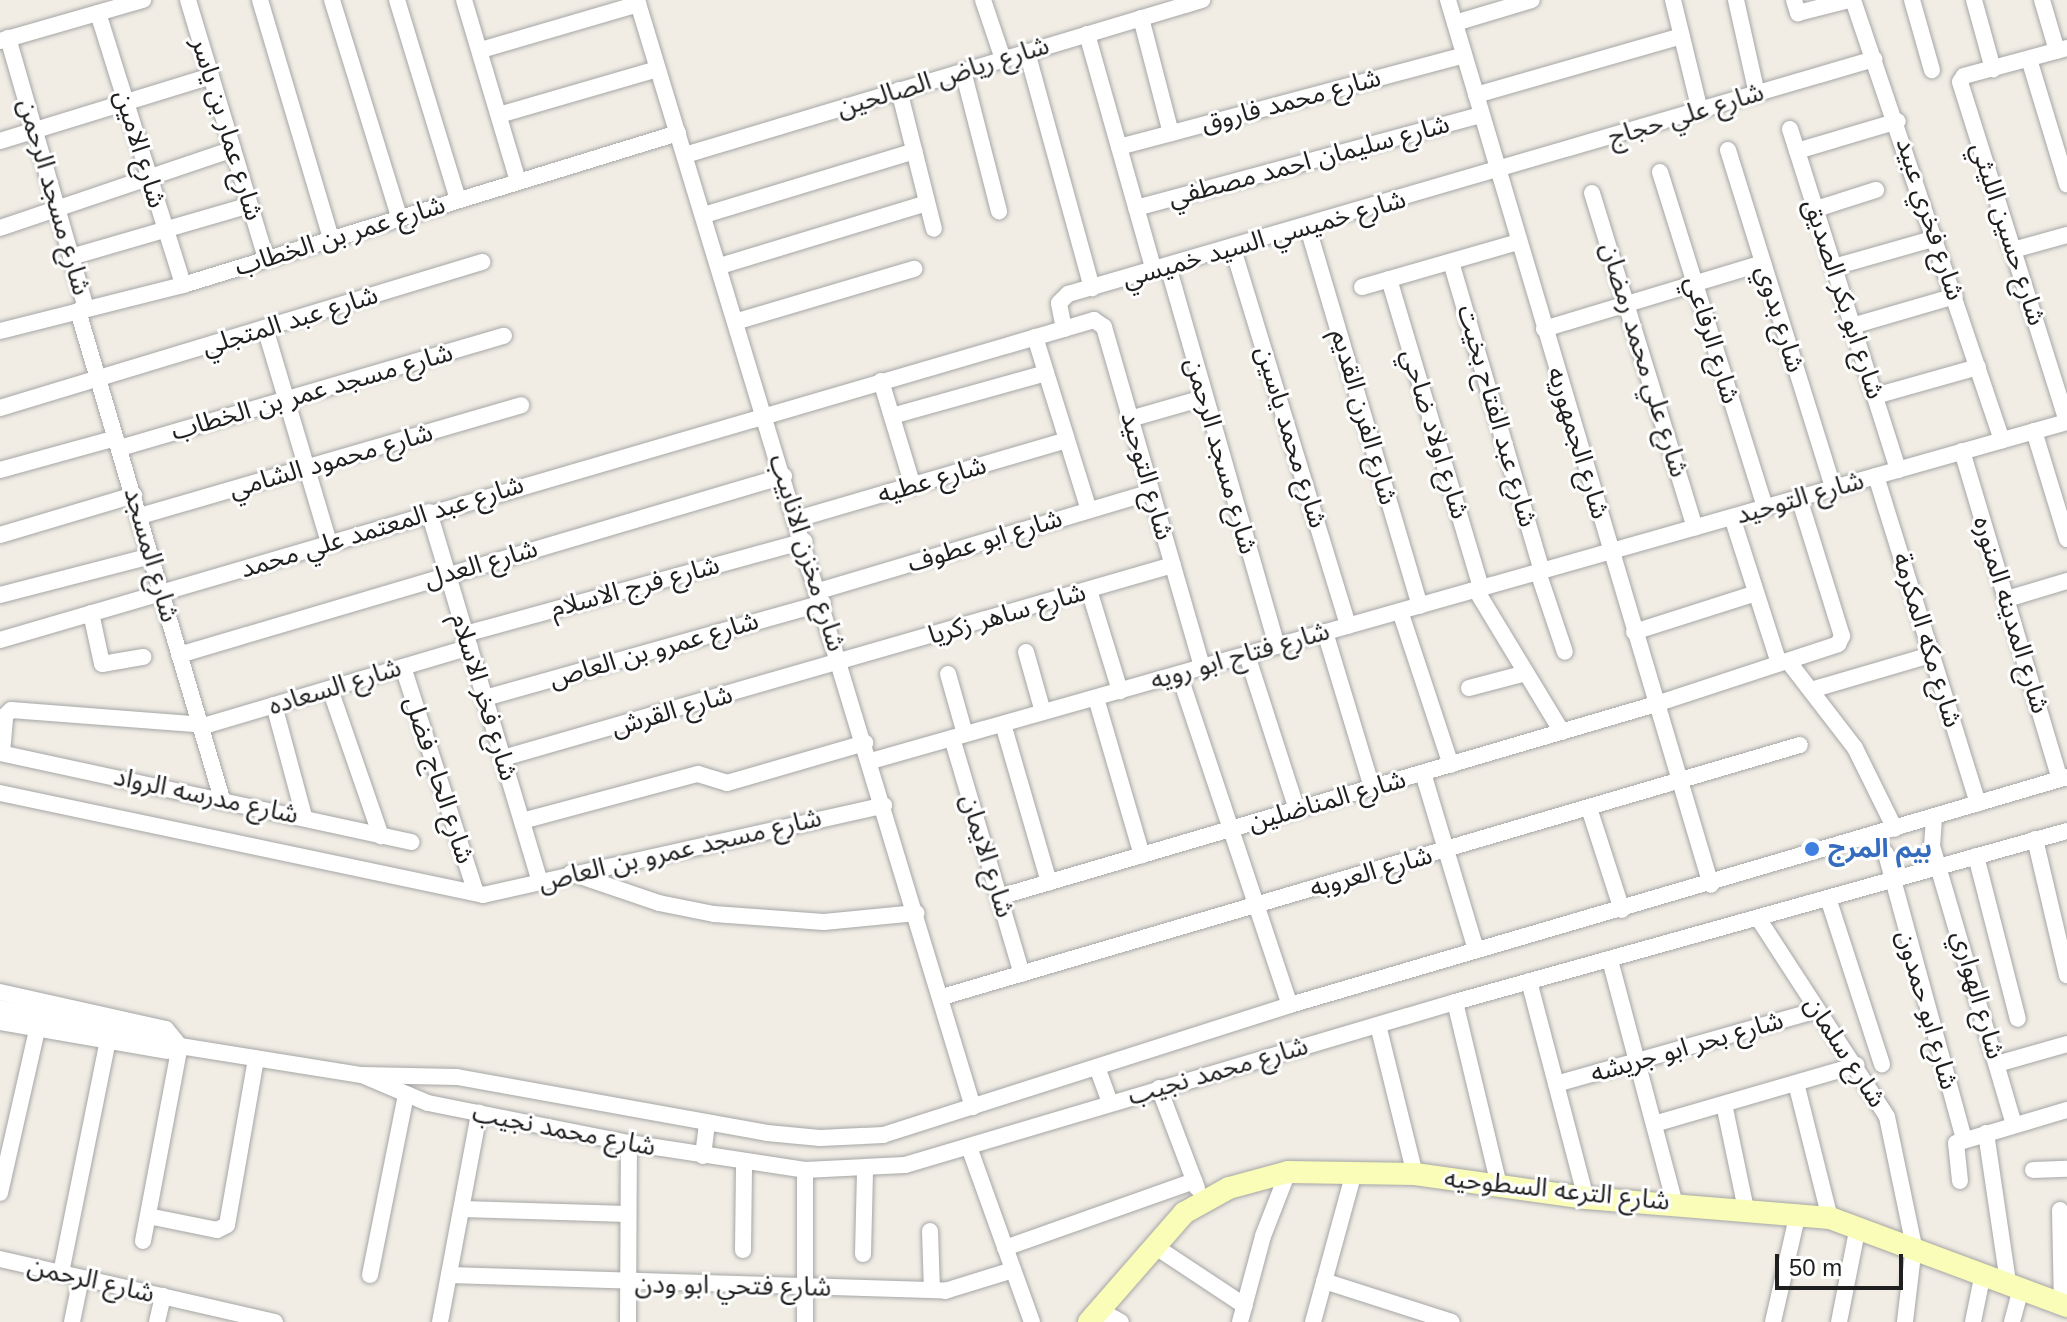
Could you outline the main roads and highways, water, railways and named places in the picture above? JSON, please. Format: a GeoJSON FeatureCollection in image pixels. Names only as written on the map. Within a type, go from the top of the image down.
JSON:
{"type":"FeatureCollection","features":[{"type":"Feature","properties":{"kind":"place","name":"بيم المرج"},"geometry":{"type":"Point","coordinates":[1812,849]}}]}
